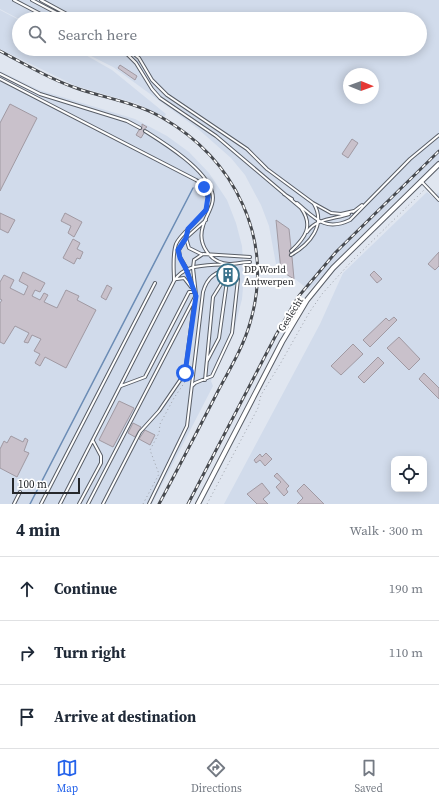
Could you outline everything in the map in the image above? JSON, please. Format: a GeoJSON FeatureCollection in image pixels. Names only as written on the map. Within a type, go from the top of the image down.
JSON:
{"type":"FeatureCollection","features":[{"type":"Feature","properties":{"kind":"street","name":"Geslecht"},"geometry":{"type":"LineString","coordinates":[[198,504],[282,342],[303,306],[333,268],[439,164]]}},
{"type":"Feature","properties":{"kind":"lane"},"geometry":{"type":"LineString","coordinates":[[14,0],[37,12]]}},
{"type":"Feature","properties":{"kind":"lane"},"geometry":{"type":"LineString","coordinates":[[32,0],[55,12]]}},
{"type":"Feature","properties":{"kind":"lane"},"geometry":{"type":"LineString","coordinates":[[40,0],[63,12]]}},
{"type":"Feature","properties":{"kind":"lane"},"geometry":{"type":"LineString","coordinates":[[129,56],[136,63],[152,89],[160,98],[216,136],[301,208],[306,216],[308,227],[304,237]]}},
{"type":"Feature","properties":{"kind":"lane"},"geometry":{"type":"LineString","coordinates":[[137,56],[152,80],[167,95],[247,149],[267,169],[313,203],[331,213],[341,214],[354,211]]}},
{"type":"Feature","properties":{"kind":"lane"},"geometry":{"type":"LineString","coordinates":[[0,74],[40,94],[127,121],[140,128]]}},
{"type":"Feature","properties":{"kind":"lane"},"geometry":{"type":"LineString","coordinates":[[0,79],[201,183],[208,197],[208,206],[204,214],[178,240],[175,247],[174,282]]}},
{"type":"Feature","properties":{"kind":"lane"},"geometry":{"type":"LineString","coordinates":[[145,131],[177,151],[209,184],[213,198],[201,237],[204,248],[209,254],[215,259],[229,264]]}},
{"type":"Feature","properties":{"kind":"lane"},"geometry":{"type":"LineString","coordinates":[[284,194],[319,222],[333,226],[343,223],[350,220],[410,159],[439,135]]}},
{"type":"Feature","properties":{"kind":"lane"},"geometry":{"type":"LineString","coordinates":[[421,181],[439,200]]}},
{"type":"Feature","properties":{"kind":"lane"},"geometry":{"type":"LineString","coordinates":[[291,251],[304,237],[312,225],[337,218],[354,211],[367,202]]}},
{"type":"Feature","properties":{"kind":"lane"},"geometry":{"type":"LineString","coordinates":[[291,255],[305,247],[315,234],[319,222],[319,215],[313,203]]}},
{"type":"Feature","properties":{"kind":"lane"},"geometry":{"type":"LineString","coordinates":[[196,296],[178,250],[186,238],[206,220]]}},
{"type":"Feature","properties":{"kind":"lane"},"geometry":{"type":"LineString","coordinates":[[188,229],[186,238],[192,250],[203,254],[250,257]]}},
{"type":"Feature","properties":{"kind":"lane"},"geometry":{"type":"LineString","coordinates":[[103,504],[140,432],[159,410],[185,373],[196,296],[193,268],[194,260],[203,254]]}},
{"type":"Feature","properties":{"kind":"lane"},"geometry":{"type":"LineString","coordinates":[[60,504],[179,274],[186,269],[250,262]]}},
{"type":"Feature","properties":{"kind":"lane"},"geometry":{"type":"LineString","coordinates":[[149,504],[187,426],[194,369],[205,285],[210,278],[218,272],[234,270],[238,279],[232,333],[212,376],[192,386]]}},
{"type":"Feature","properties":{"kind":"lane"},"geometry":{"type":"LineString","coordinates":[[174,282],[178,278],[184,278],[192,288]]}},
{"type":"Feature","properties":{"kind":"lane"},"geometry":{"type":"LineString","coordinates":[[205,380],[213,297],[223,281],[226,281],[219,338],[207,361]]}},
{"type":"Feature","properties":{"kind":"lane"},"geometry":{"type":"LineString","coordinates":[[41,504],[155,283]]}},
{"type":"Feature","properties":{"kind":"lane"},"geometry":{"type":"LineString","coordinates":[[121,386],[145,377],[188,294],[190,291],[194,292]]}},
{"type":"Feature","properties":{"kind":"lane"},"geometry":{"type":"LineString","coordinates":[[88,504],[196,296]]}},
{"type":"Feature","properties":{"kind":"lane"},"geometry":{"type":"LineString","coordinates":[[79,504],[101,463],[101,456],[92,441]]}},
{"type":"Feature","properties":{"kind":"lane"},"geometry":{"type":"LineString","coordinates":[[14,504],[20,492]]}},
{"type":"Feature","properties":{"kind":"path"},"geometry":{"type":"LineString","coordinates":[[207,504],[258,408],[260,395],[279,366],[309,313],[342,272],[424,190],[421,181]]}},
{"type":"Feature","properties":{"kind":"path"},"geometry":{"type":"LineString","coordinates":[[143,504],[159,474],[150,450],[159,433],[160,424],[174,398],[194,369]]}},
{"type":"Feature","properties":{"kind":"shaded area"},"geometry":{"type":"Polygon","coordinates":[[[0,0],[439,0],[439,160],[386,211],[309,290],[276,264],[269,226],[261,205],[245,175],[231,158],[197,128],[113,67],[91,56],[427,56],[427,12],[12,12],[12,15],[0,9],[0,0]]]}},
{"type":"Feature","properties":{"kind":"shaded area"},"geometry":{"type":"Polygon","coordinates":[[[0,10],[12,16],[12,55],[0,49],[0,10]]]}},
{"type":"Feature","properties":{"kind":"shaded area"},"geometry":{"type":"Polygon","coordinates":[[[14,56],[87,56],[112,70],[166,114],[164,117],[138,104],[76,86],[14,56]]]}},
{"type":"Feature","properties":{"kind":"shaded area"},"geometry":{"type":"Polygon","coordinates":[[[0,71],[39,90],[135,119],[167,136],[189,152],[209,173],[227,200],[236,223],[242,246],[244,276],[242,299],[232,338],[211,381],[213,386],[152,504],[0,504],[0,71]]]}},
{"type":"Feature","properties":{"kind":"shaded area"},"geometry":{"type":"Polygon","coordinates":[[[427,192],[433,197],[439,192],[439,504],[224,504],[320,324],[343,273],[427,192]]]}},
{"type":"Feature","properties":{"kind":"building"},"geometry":{"type":"Polygon","coordinates":[[[120,65],[137,76],[135,80],[118,68],[120,65]]]}},
{"type":"Feature","properties":{"kind":"building"},"geometry":{"type":"Polygon","coordinates":[[[10,104],[37,118],[0,191],[0,123],[10,104]]]}},
{"type":"Feature","properties":{"kind":"building"},"geometry":{"type":"Polygon","coordinates":[[[142,124],[147,127],[143,130],[144,133],[141,138],[136,135],[139,130],[142,129],[142,124]]]}},
{"type":"Feature","properties":{"kind":"building"},"geometry":{"type":"Polygon","coordinates":[[[352,139],[358,143],[348,158],[342,154],[352,139]]]}},
{"type":"Feature","properties":{"kind":"building"},"geometry":{"type":"Polygon","coordinates":[[[0,213],[15,220],[8,233],[0,229],[0,213]]]}},
{"type":"Feature","properties":{"kind":"building"},"geometry":{"type":"Polygon","coordinates":[[[65,213],[82,222],[74,237],[68,233],[71,226],[61,221],[65,213]]]}},
{"type":"Feature","properties":{"kind":"building"},"geometry":{"type":"Polygon","coordinates":[[[276,220],[289,229],[291,248],[289,256],[292,257],[294,279],[281,271],[276,220]]]}},
{"type":"Feature","properties":{"kind":"building"},"geometry":{"type":"Polygon","coordinates":[[[73,239],[80,243],[77,249],[83,252],[80,259],[77,258],[74,264],[63,258],[73,239]]]}},
{"type":"Feature","properties":{"kind":"building"},"geometry":{"type":"Polygon","coordinates":[[[439,252],[439,266],[435,270],[428,264],[439,252]]]}},
{"type":"Feature","properties":{"kind":"building"},"geometry":{"type":"Polygon","coordinates":[[[374,271],[382,279],[377,283],[370,275],[374,271]]]}},
{"type":"Feature","properties":{"kind":"building"},"geometry":{"type":"Polygon","coordinates":[[[23,272],[45,283],[40,292],[35,290],[32,296],[40,300],[44,293],[48,295],[44,302],[57,308],[66,290],[79,296],[77,300],[96,310],[66,368],[45,357],[40,366],[35,363],[40,354],[34,351],[41,339],[32,335],[28,343],[24,342],[29,333],[15,326],[4,344],[0,342],[0,303],[2,300],[0,299],[0,282],[4,275],[14,280],[10,288],[24,295],[28,286],[19,281],[23,272]]]}},
{"type":"Feature","properties":{"kind":"building"},"geometry":{"type":"Polygon","coordinates":[[[107,285],[112,288],[106,300],[101,297],[107,285]]]}},
{"type":"Feature","properties":{"kind":"building"},"geometry":{"type":"Polygon","coordinates":[[[394,317],[397,320],[370,347],[363,340],[386,318],[389,321],[394,317]]]}},
{"type":"Feature","properties":{"kind":"building"},"geometry":{"type":"Polygon","coordinates":[[[399,337],[420,359],[409,370],[387,348],[399,337]]]}},
{"type":"Feature","properties":{"kind":"building"},"geometry":{"type":"Polygon","coordinates":[[[353,344],[363,354],[341,375],[331,366],[353,344]]]}},
{"type":"Feature","properties":{"kind":"building"},"geometry":{"type":"Polygon","coordinates":[[[378,357],[384,363],[364,383],[358,377],[378,357]]]}},
{"type":"Feature","properties":{"kind":"building"},"geometry":{"type":"Polygon","coordinates":[[[424,373],[439,388],[439,399],[419,379],[424,373]]]}},
{"type":"Feature","properties":{"kind":"building"},"geometry":{"type":"Polygon","coordinates":[[[119,401],[134,408],[113,447],[99,440],[119,401]]]}},
{"type":"Feature","properties":{"kind":"building"},"geometry":{"type":"Polygon","coordinates":[[[133,423],[141,427],[135,437],[128,433],[133,423]]]}},
{"type":"Feature","properties":{"kind":"building"},"geometry":{"type":"Polygon","coordinates":[[[145,430],[155,435],[150,445],[139,439],[145,430]]]}},
{"type":"Feature","properties":{"kind":"building"},"geometry":{"type":"Polygon","coordinates":[[[11,436],[23,442],[25,438],[28,440],[24,451],[29,453],[17,477],[0,468],[0,449],[4,441],[7,443],[11,436]]]}},
{"type":"Feature","properties":{"kind":"building"},"geometry":{"type":"Polygon","coordinates":[[[266,453],[272,459],[265,466],[260,460],[256,463],[254,460],[260,454],[262,457],[266,453]]]}},
{"type":"Feature","properties":{"kind":"building"},"geometry":{"type":"Polygon","coordinates":[[[277,473],[289,486],[286,489],[288,492],[284,496],[276,487],[281,482],[274,476],[277,473]]]}},
{"type":"Feature","properties":{"kind":"building"},"geometry":{"type":"Polygon","coordinates":[[[262,483],[270,493],[263,499],[268,504],[257,504],[247,494],[262,483]]]}},
{"type":"Feature","properties":{"kind":"building"},"geometry":{"type":"Polygon","coordinates":[[[304,484],[324,504],[297,504],[303,498],[297,491],[304,484]]]}},
{"type":"Feature","properties":{"kind":"waterway"},"geometry":{"type":"LineString","coordinates":[[30,504],[193,188]]}},
{"type":"Feature","properties":{"kind":"railway"},"geometry":{"type":"LineString","coordinates":[[0,51],[56,80],[87,92],[130,104],[161,117],[187,134],[210,155],[228,178],[243,204],[252,232],[257,261],[256,292],[250,323],[244,341],[235,359],[159,504]]}},
{"type":"Feature","properties":{"kind":"railway"},"geometry":{"type":"LineString","coordinates":[[188,504],[276,335],[298,297],[336,252],[439,151]]}},
{"type":"Feature","properties":{"kind":"place","name":"DP World Antwerpen"},"geometry":{"type":"Point","coordinates":[228,275]}},
{"type":"Feature","properties":{"kind":"route"},"geometry":{"type":"LineString","coordinates":[[185,373],[187,368],[196,296],[178,250],[186,238],[188,229],[198,221],[208,206],[208,197],[204,187]]}}]}
